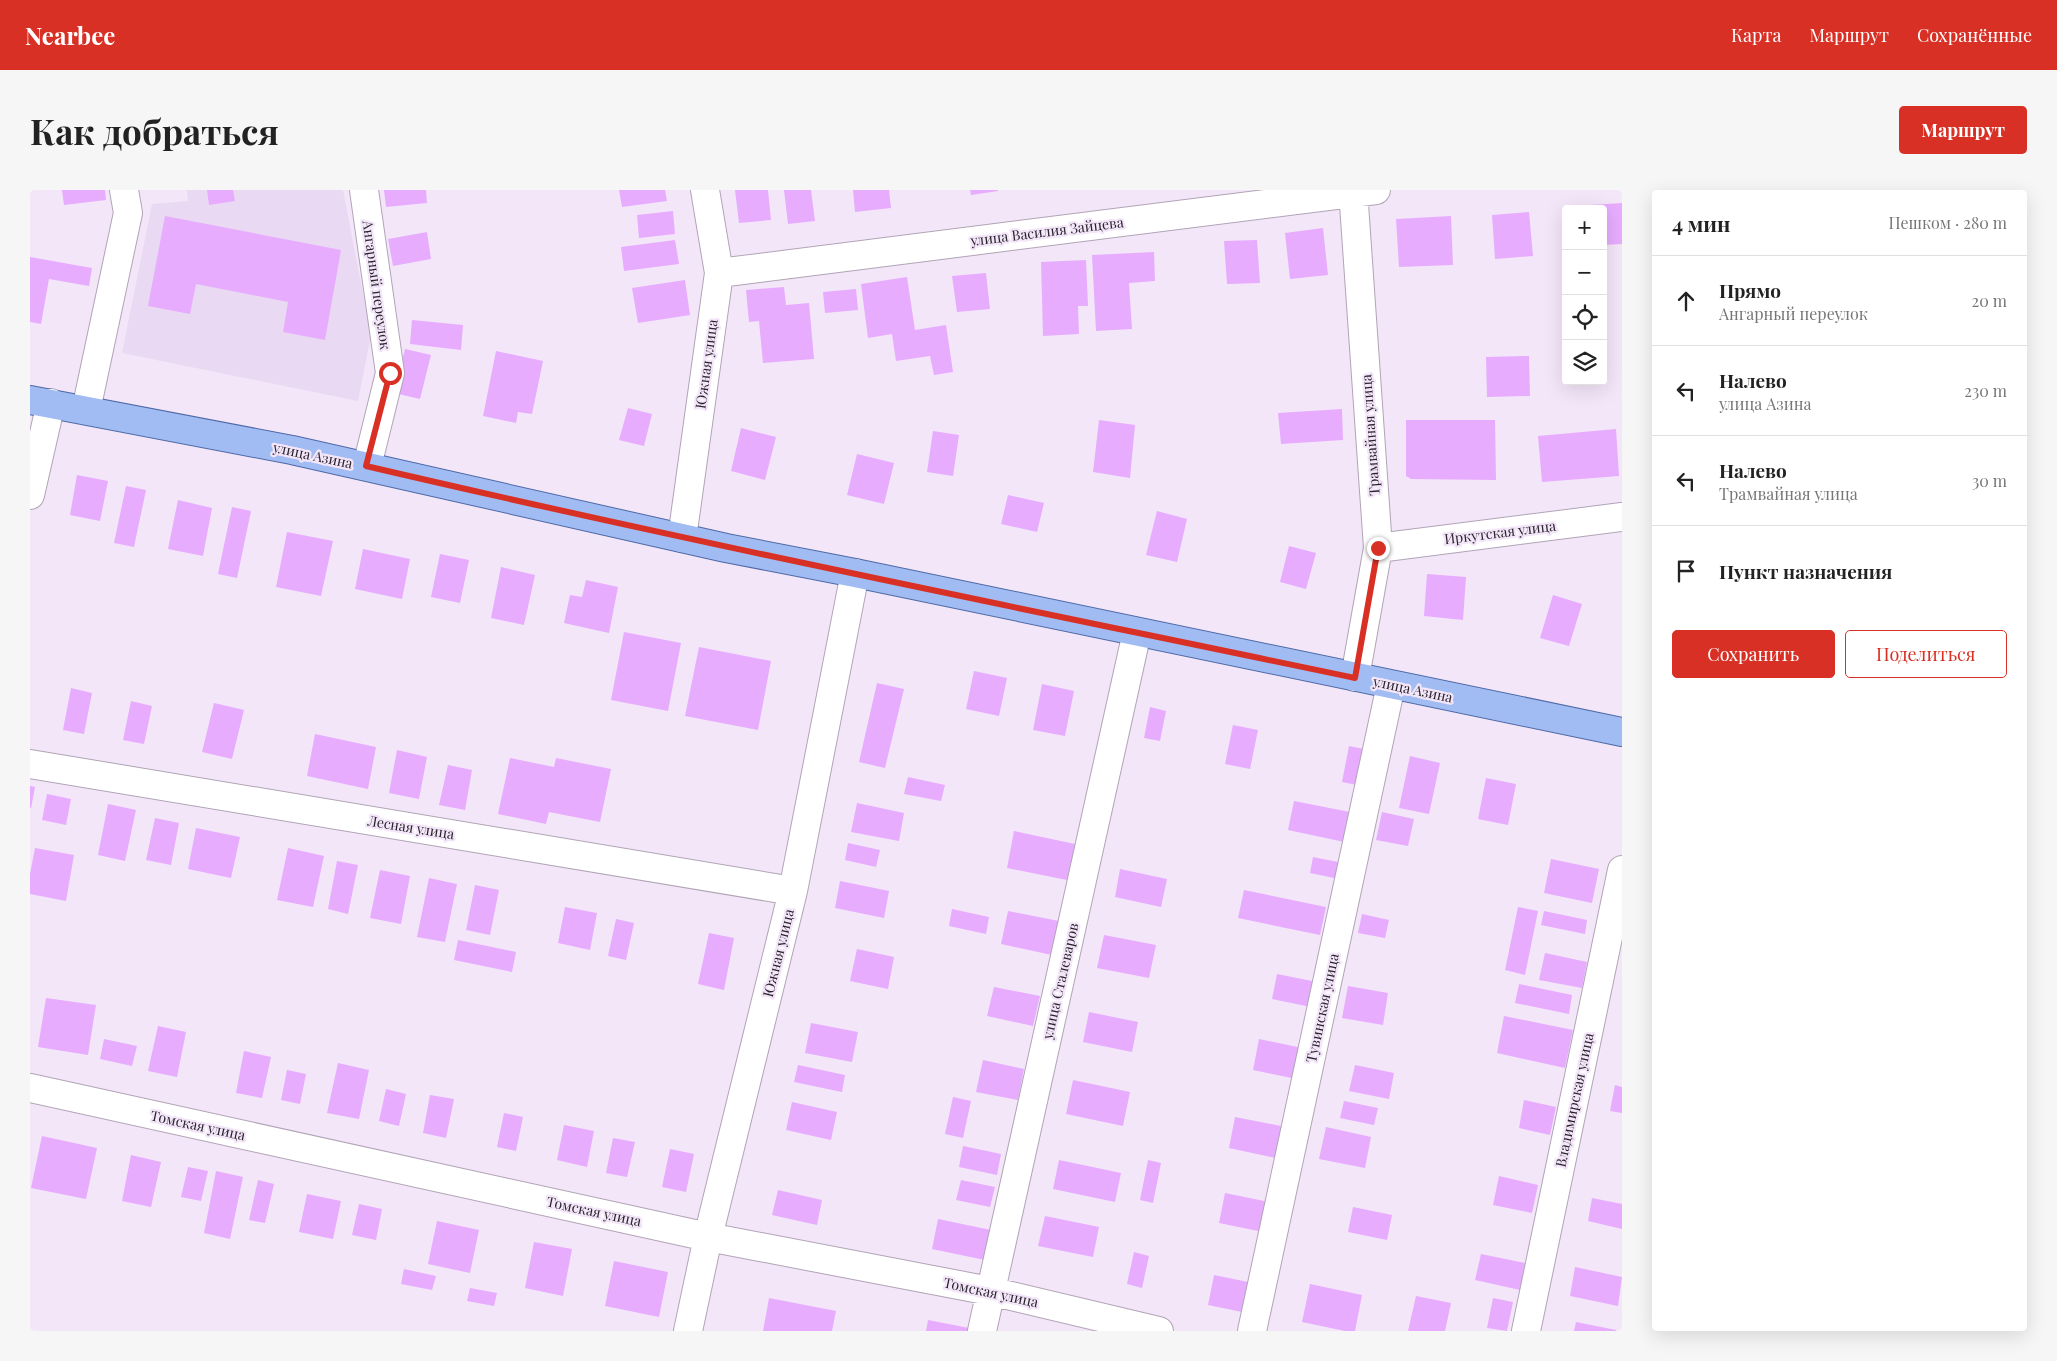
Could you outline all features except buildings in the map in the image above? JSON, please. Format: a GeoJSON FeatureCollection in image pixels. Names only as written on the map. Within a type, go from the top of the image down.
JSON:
{"type":"FeatureCollection","features":[{"type":"Feature","properties":{"kind":"main road","name":"улица Азина"},"geometry":{"type":"LineString","coordinates":[[40,402],[292,450],[682,538],[1622,732]]}},
{"type":"Feature","properties":{"kind":"street"},"geometry":{"type":"LineString","coordinates":[[86,410],[128,213],[124,190]]}},
{"type":"Feature","properties":{"kind":"street","name":"Ангарный переулок"},"geometry":{"type":"LineString","coordinates":[[364,190],[390,373],[366,466]]}},
{"type":"Feature","properties":{"kind":"street","name":"Южная улица"},"geometry":{"type":"LineString","coordinates":[[682,538],[719,273],[705,190]]}},
{"type":"Feature","properties":{"kind":"street","name":"улица Василия Зайцева"},"geometry":{"type":"LineString","coordinates":[[719,273],[1361,191]]}},
{"type":"Feature","properties":{"kind":"street","name":"Трамвайная улица"},"geometry":{"type":"LineString","coordinates":[[1355,678],[1378,548],[1361,191]]}},
{"type":"Feature","properties":{"kind":"street"},"geometry":{"type":"LineString","coordinates":[[30,495],[40,402]]}},
{"type":"Feature","properties":{"kind":"street","name":"Иркутская улица"},"geometry":{"type":"LineString","coordinates":[[1378,548],[1622,517]]}},
{"type":"Feature","properties":{"kind":"street","name":"Южная улица"},"geometry":{"type":"LineString","coordinates":[[688,1331],[708,1237],[793,891],[855,573]]}},
{"type":"Feature","properties":{"kind":"street","name":"улица Сталеваров"},"geometry":{"type":"LineString","coordinates":[[982,1331],[1137,632]]}},
{"type":"Feature","properties":{"kind":"street","name":"Тувинская улица"},"geometry":{"type":"LineString","coordinates":[[1252,1331],[1391,685]]}},
{"type":"Feature","properties":{"kind":"street","name":"Лесная улица"},"geometry":{"type":"LineString","coordinates":[[30,764],[793,891]]}},
{"type":"Feature","properties":{"kind":"street","name":"Владимирская улица"},"geometry":{"type":"LineString","coordinates":[[1526,1331],[1622,870]]}},
{"type":"Feature","properties":{"kind":"street","name":"Томская улица"},"geometry":{"type":"LineString","coordinates":[[30,1088],[708,1237],[990,1291],[1159,1331]]}},
{"type":"Feature","properties":{"kind":"shaded area"},"geometry":{"type":"Polygon","coordinates":[[[187,190],[343,190],[371,335],[358,401],[122,353],[152,204],[188,201],[187,190]]]}},
{"type":"Feature","properties":{"kind":"route"},"geometry":{"type":"LineString","coordinates":[[390,373],[366,466],[726,548],[855,573],[1355,678],[1378,548]]}}]}
